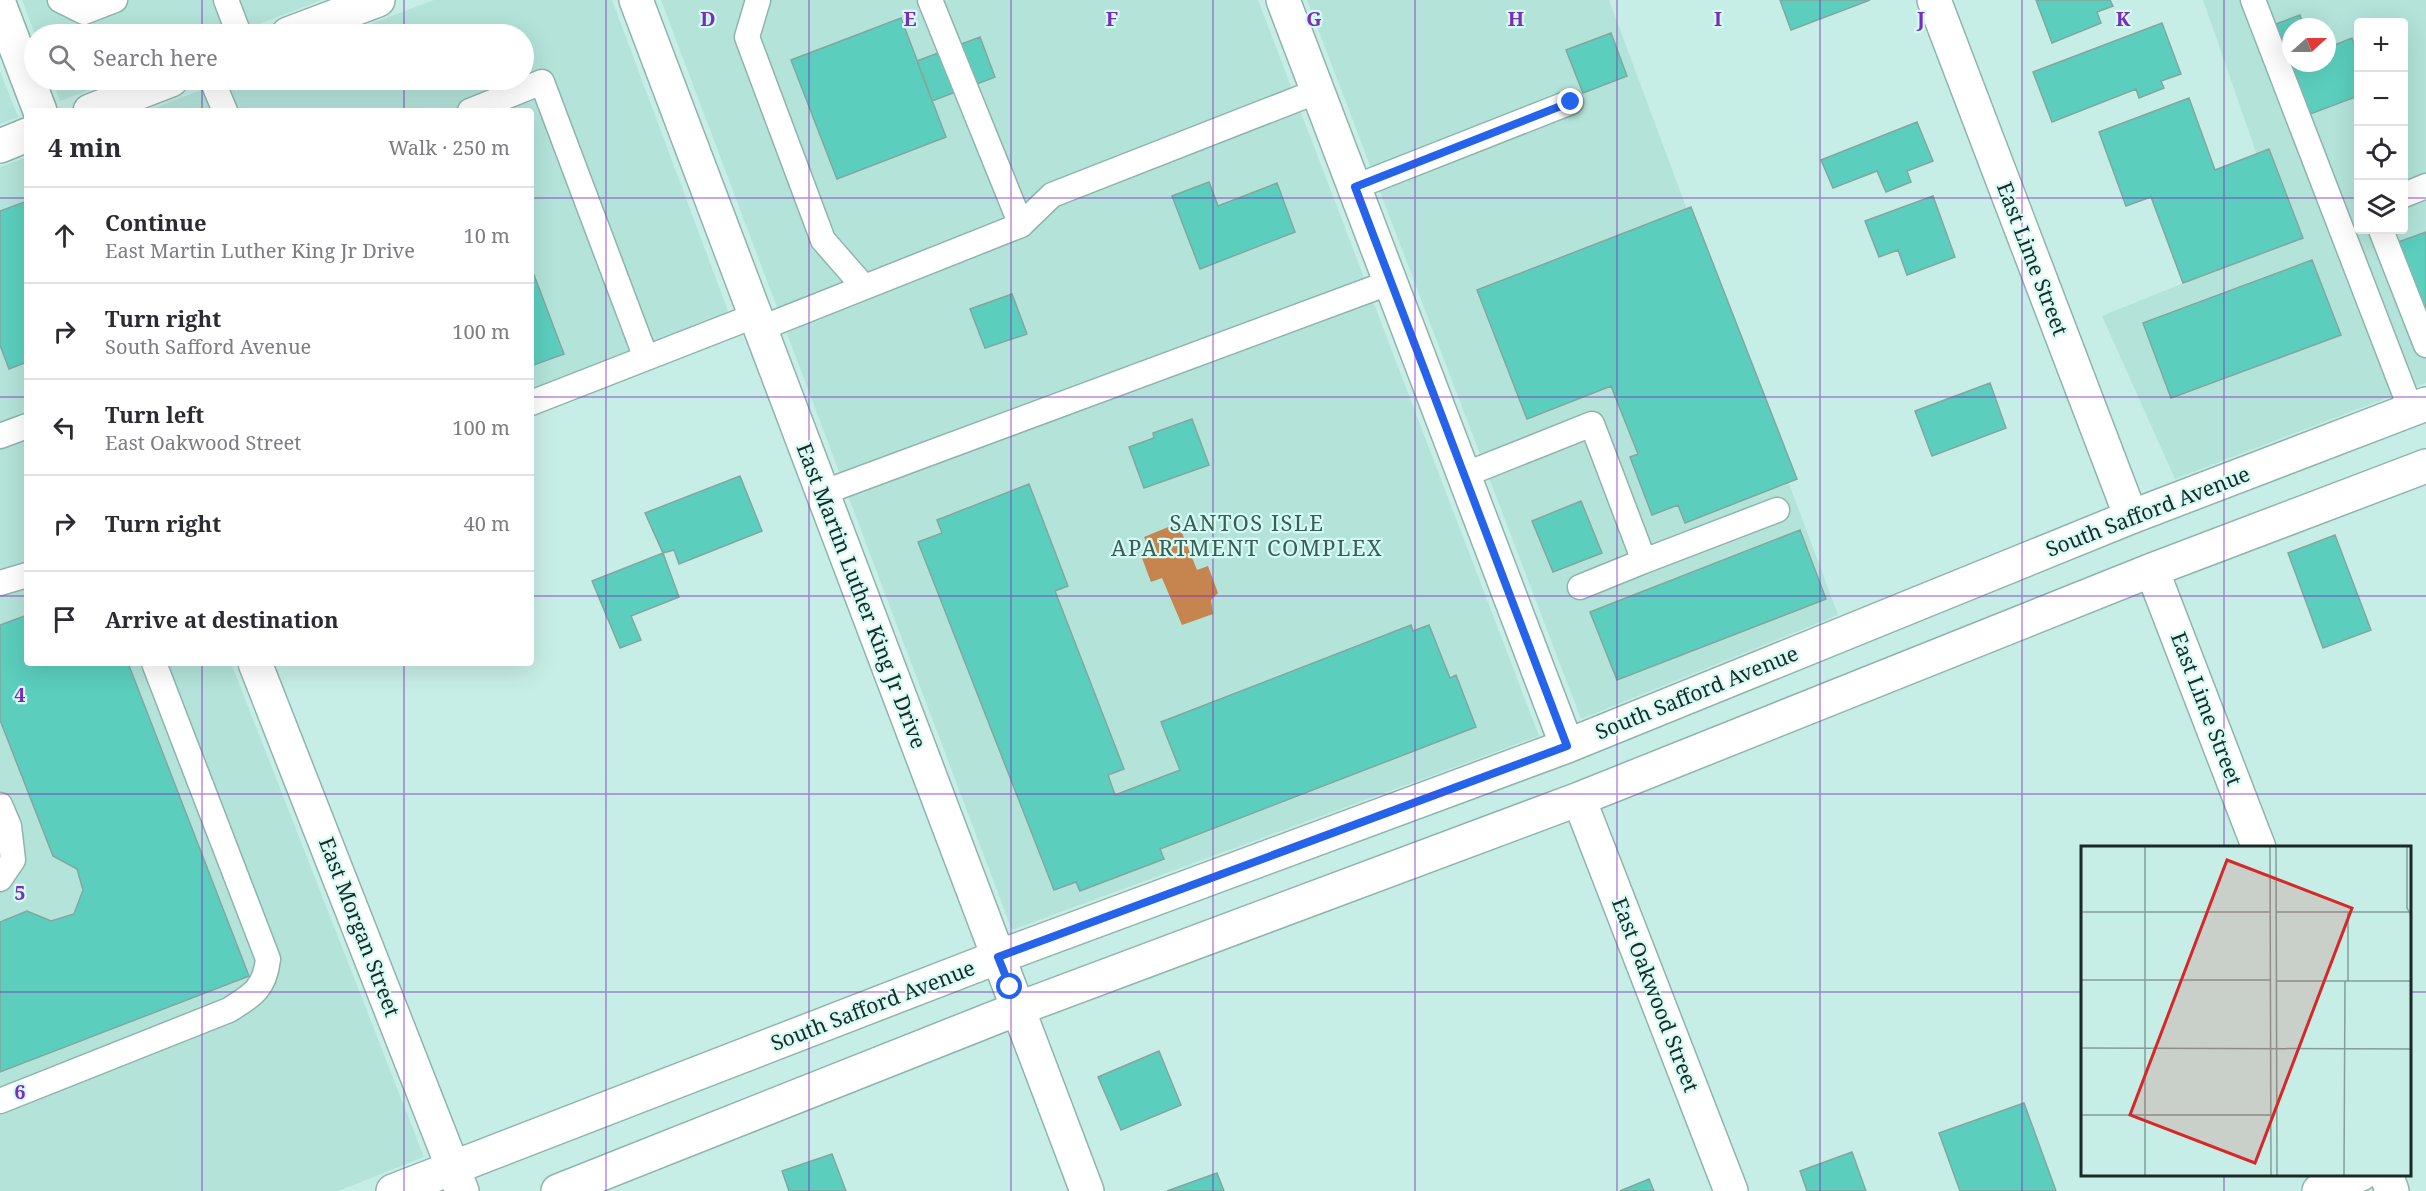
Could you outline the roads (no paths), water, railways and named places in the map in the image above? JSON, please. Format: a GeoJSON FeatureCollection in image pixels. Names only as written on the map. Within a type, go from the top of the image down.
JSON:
{"type":"FeatureCollection","features":[{"type":"Feature","properties":{"kind":"street","name":"East Martin Luther King Jr Drive"},"geometry":{"type":"LineString","coordinates":[[636,0],[756,322],[1087,1191]]}},
{"type":"Feature","properties":{"kind":"street"},"geometry":{"type":"LineString","coordinates":[[1283,0],[1567,746]]}},
{"type":"Feature","properties":{"kind":"street","name":"East Lime Street"},"geometry":{"type":"LineString","coordinates":[[1934,0],[2131,518]]}},
{"type":"Feature","properties":{"kind":"street"},"geometry":{"type":"LineString","coordinates":[[313,24],[372,1]]}},
{"type":"Feature","properties":{"kind":"street"},"geometry":{"type":"LineString","coordinates":[[0,6],[24,69]]}},
{"type":"Feature","properties":{"kind":"street"},"geometry":{"type":"LineString","coordinates":[[32,90],[39,108]]}},
{"type":"Feature","properties":{"kind":"street"},"geometry":{"type":"LineString","coordinates":[[98,108],[145,90]]}},
{"type":"Feature","properties":{"kind":"street"},"geometry":{"type":"LineString","coordinates":[[0,146],[24,136]]}},
{"type":"Feature","properties":{"kind":"street","name":"South Safford Avenue"},"geometry":{"type":"LineString","coordinates":[[393,1191],[457,1179],[998,957],[1567,746],[2131,518],[2418,407]]}},
{"type":"Feature","properties":{"kind":"street"},"geometry":{"type":"LineString","coordinates":[[558,1191],[1017,1009],[1579,799],[2152,570],[2426,466]]}},
{"type":"Feature","properties":{"kind":"street","name":"East Lime Street"},"geometry":{"type":"LineString","coordinates":[[2152,570],[2258,846]]}},
{"type":"Feature","properties":{"kind":"street","name":"East Morgan Street"},"geometry":{"type":"LineString","coordinates":[[256,666],[457,1179]]}},
{"type":"Feature","properties":{"kind":"street","name":"East Oakwood Street"},"geometry":{"type":"LineString","coordinates":[[1579,799],[1731,1191]]}},
{"type":"Feature","properties":{"kind":"street"},"geometry":{"type":"LineString","coordinates":[[2319,1191],[2356,1176]]}},
{"type":"Feature","properties":{"kind":"street"},"geometry":{"type":"LineString","coordinates":[[2387,1176],[2392,1191]]}},
{"type":"Feature","properties":{"kind":"lane"},"geometry":{"type":"LineString","coordinates":[[60,0],[84,12],[115,0]]}},
{"type":"Feature","properties":{"kind":"lane"},"geometry":{"type":"LineString","coordinates":[[226,0],[235,24]]}},
{"type":"Feature","properties":{"kind":"lane"},"geometry":{"type":"LineString","coordinates":[[758,0],[747,38],[823,240],[864,287]]}},
{"type":"Feature","properties":{"kind":"lane"},"geometry":{"type":"LineString","coordinates":[[930,0],[1021,225]]}},
{"type":"Feature","properties":{"kind":"lane"},"geometry":{"type":"LineString","coordinates":[[2253,0],[2418,407]]}},
{"type":"Feature","properties":{"kind":"lane"},"geometry":{"type":"LineString","coordinates":[[534,85],[542,82],[646,358]]}},
{"type":"Feature","properties":{"kind":"lane"},"geometry":{"type":"LineString","coordinates":[[216,90],[224,108]]}},
{"type":"Feature","properties":{"kind":"lane"},"geometry":{"type":"LineString","coordinates":[[477,108],[522,90]]}},
{"type":"Feature","properties":{"kind":"lane"},"geometry":{"type":"LineString","coordinates":[[534,402],[646,358],[864,287],[1021,225],[1052,195],[1318,91]]}},
{"type":"Feature","properties":{"kind":"lane"},"geometry":{"type":"LineString","coordinates":[[1355,187],[1571,102]]}},
{"type":"Feature","properties":{"kind":"lane"},"geometry":{"type":"LineString","coordinates":[[2408,193],[2426,186]]}},
{"type":"Feature","properties":{"kind":"lane"},"geometry":{"type":"LineString","coordinates":[[2382,234],[2426,345]]}},
{"type":"Feature","properties":{"kind":"lane"},"geometry":{"type":"LineString","coordinates":[[822,493],[1391,282]]}},
{"type":"Feature","properties":{"kind":"lane"},"geometry":{"type":"LineString","coordinates":[[1464,475],[1592,424],[1644,561]]}},
{"type":"Feature","properties":{"kind":"lane"},"geometry":{"type":"LineString","coordinates":[[0,436],[24,427]]}},
{"type":"Feature","properties":{"kind":"lane"},"geometry":{"type":"LineString","coordinates":[[1580,587],[1777,510]]}},
{"type":"Feature","properties":{"kind":"lane"},"geometry":{"type":"LineString","coordinates":[[0,583],[24,576]]}},
{"type":"Feature","properties":{"kind":"lane"},"geometry":{"type":"LineString","coordinates":[[0,1101],[229,1010],[251,996],[267,978],[268,959],[155,666]]}},
{"type":"Feature","properties":{"kind":"lane"},"geometry":{"type":"LineString","coordinates":[[0,805],[9,826],[13,860],[0,879]]}},
{"type":"Feature","properties":{"kind":"district","name":"SANTOS ISLE APARTMENT COMPLEX"},"geometry":{"type":"Point","coordinates":[1247,536]}}]}
